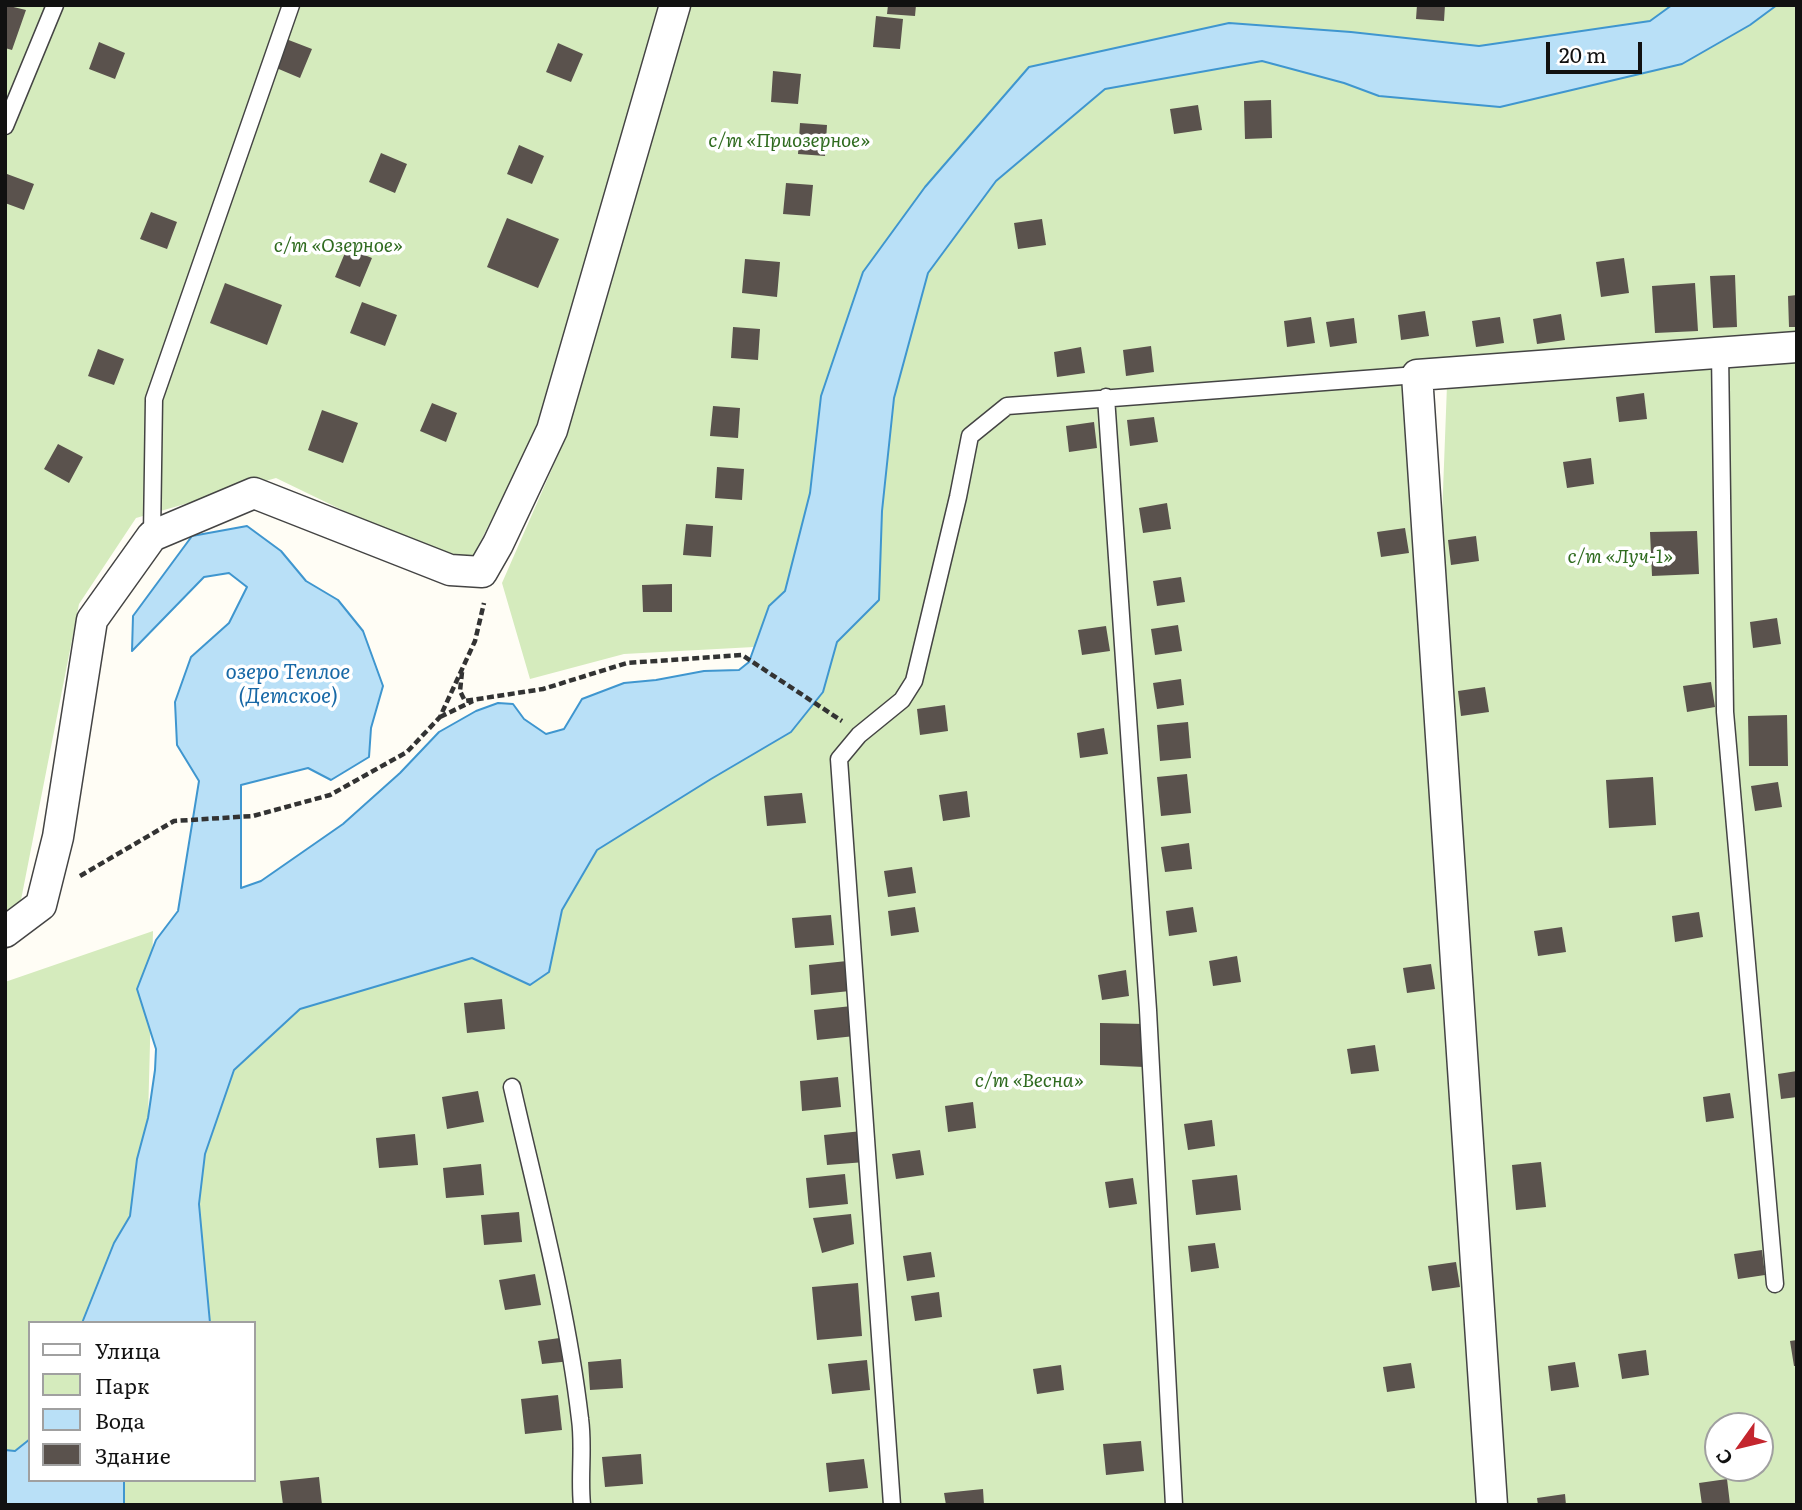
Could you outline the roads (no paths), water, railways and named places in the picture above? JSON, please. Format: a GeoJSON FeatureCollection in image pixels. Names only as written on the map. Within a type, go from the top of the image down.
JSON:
{"type":"FeatureCollection","features":[{"type":"Feature","properties":{"kind":"street"},"geometry":{"type":"LineString","coordinates":[[5,932],[41,905],[58,837],[92,620],[152,536],[254,493],[450,570],[482,572],[552,430],[675,5]]}},
{"type":"Feature","properties":{"kind":"street"},"geometry":{"type":"LineString","coordinates":[[1492,1505],[1417,375],[1797,347]]}},
{"type":"Feature","properties":{"kind":"lane"},"geometry":{"type":"LineString","coordinates":[[5,126],[55,5]]}},
{"type":"Feature","properties":{"kind":"lane"},"geometry":{"type":"LineString","coordinates":[[152,536],[154,399],[291,5]]}},
{"type":"Feature","properties":{"kind":"lane"},"geometry":{"type":"LineString","coordinates":[[1720,352],[1725,712],[1775,1284]]}},
{"type":"Feature","properties":{"kind":"lane"},"geometry":{"type":"LineString","coordinates":[[892,1505],[839,760],[859,735],[902,699],[914,681],[970,436],[1007,406],[1417,375]]}},
{"type":"Feature","properties":{"kind":"lane"},"geometry":{"type":"LineString","coordinates":[[1106,397],[1148,1010],[1174,1505]]}},
{"type":"Feature","properties":{"kind":"lane"},"geometry":{"type":"LineString","coordinates":[[512,1087],[566,1326],[581,1422],[579,1482],[582,1505]]}},
{"type":"Feature","properties":{"kind":"water","name":"озеро Теплое (Детское)"},"geometry":{"type":"Polygon","coordinates":[[[1672,5],[1777,5],[1750,25],[1682,64],[1500,107],[1379,96],[1344,83],[1262,61],[1105,89],[996,181],[928,273],[894,398],[882,511],[879,600],[837,642],[823,692],[791,732],[597,850],[562,910],[549,972],[530,985],[472,958],[300,1009],[234,1070],[205,1154],[199,1204],[210,1321],[83,1321],[114,1243],[130,1216],[137,1159],[148,1118],[156,1049],[137,989],[156,940],[178,911],[199,781],[177,745],[175,702],[191,657],[229,623],[247,587],[229,573],[204,577],[132,651],[133,616],[192,536],[247,526],[281,551],[306,581],[338,600],[363,631],[383,686],[371,728],[369,757],[331,780],[308,768],[241,785],[241,888],[261,881],[343,824],[400,773],[439,732],[476,711],[498,703],[513,704],[524,719],[546,734],[564,729],[582,699],[624,683],[704,671],[739,670],[749,662],[769,606],[785,591],[810,493],[821,396],[863,272],[925,187],[1029,67],[1229,23],[1351,32],[1479,46],[1650,21],[1672,5]]]}},
{"type":"Feature","properties":{"kind":"water"},"geometry":{"type":"Polygon","coordinates":[[[28,1441],[28,1482],[124,1482],[124,1505],[5,1505],[5,1450],[15,1451],[28,1441]]]}},
{"type":"Feature","properties":{"kind":"park label","name":"с/т «Приозерное»"},"geometry":{"type":"Point","coordinates":[789,141]}},
{"type":"Feature","properties":{"kind":"park label","name":"с/т «Озерное»"},"geometry":{"type":"Point","coordinates":[338,246]}},
{"type":"Feature","properties":{"kind":"park label","name":"с/т «Луч-1»"},"geometry":{"type":"Point","coordinates":[1620,557]}},
{"type":"Feature","properties":{"kind":"park label","name":"с/т «Весна»"},"geometry":{"type":"Point","coordinates":[1029,1081]}}]}
